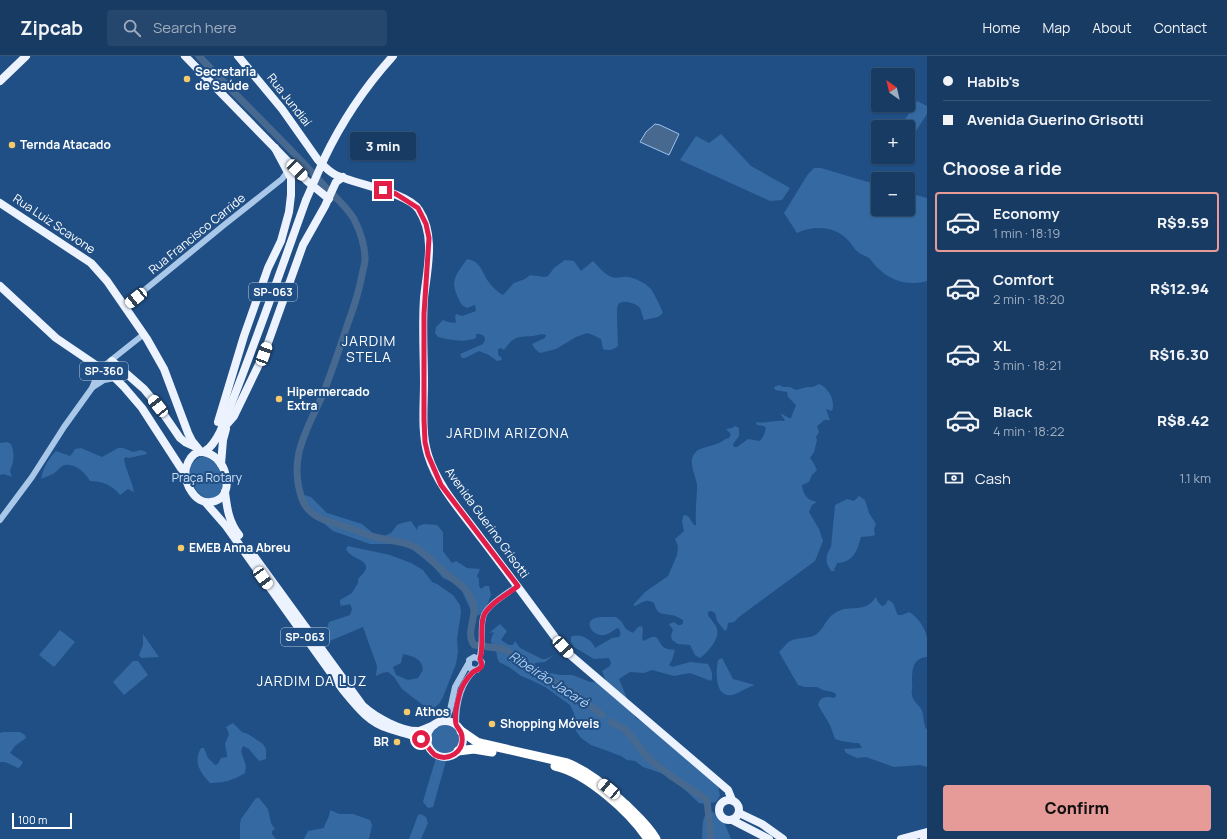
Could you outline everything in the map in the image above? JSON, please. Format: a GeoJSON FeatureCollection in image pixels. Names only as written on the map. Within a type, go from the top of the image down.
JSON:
{"type":"FeatureCollection","features":[{"type":"Feature","properties":{"kind":"highway"},"geometry":{"type":"LineString","coordinates":[[458,728],[477,742],[567,763],[578,767],[609,789],[639,817],[656,839]]}},
{"type":"Feature","properties":{"kind":"highway","name":"SP-063"},"geometry":{"type":"LineString","coordinates":[[458,751],[480,749],[561,767],[574,773],[601,791],[629,817],[648,839]]}},
{"type":"Feature","properties":{"kind":"main road"},"geometry":{"type":"LineString","coordinates":[[0,81],[26,56]]}},
{"type":"Feature","properties":{"kind":"main road"},"geometry":{"type":"LineString","coordinates":[[185,56],[307,181],[330,197]]}},
{"type":"Feature","properties":{"kind":"main road","name":"Rua Jundiaí"},"geometry":{"type":"LineString","coordinates":[[238,56],[282,109],[321,160]]}},
{"type":"Feature","properties":{"kind":"main road","name":"SP-063"},"geometry":{"type":"LineString","coordinates":[[393,56],[365,89],[335,135],[321,160],[239,384],[219,433],[211,446],[200,450],[190,459],[187,464],[186,480],[194,494],[206,503],[226,526],[343,690],[368,719],[389,729],[417,737],[427,744],[433,753],[440,757],[452,756],[458,751]]}},
{"type":"Feature","properties":{"kind":"main road"},"geometry":{"type":"LineString","coordinates":[[211,446],[244,336],[268,268],[281,241],[289,212],[291,195],[289,174],[275,148]]}},
{"type":"Feature","properties":{"kind":"main road","name":"Avenida Guerino Grisotti"},"geometry":{"type":"LineString","coordinates":[[321,160],[324,167],[334,173],[339,180],[396,194],[408,201],[418,208],[426,224],[429,238],[424,314],[425,442],[428,455],[441,485],[569,654],[722,786]]}},
{"type":"Feature","properties":{"kind":"main road"},"geometry":{"type":"LineString","coordinates":[[289,174],[307,181]]}},
{"type":"Feature","properties":{"kind":"main road"},"geometry":{"type":"LineString","coordinates":[[228,424],[234,416],[264,354],[303,245],[339,180]]}},
{"type":"Feature","properties":{"kind":"main road","name":"Rua Luiz Scavone"},"geometry":{"type":"LineString","coordinates":[[0,203],[91,263],[107,281],[144,334],[164,369],[188,433],[200,450]]}},
{"type":"Feature","properties":{"kind":"main road","name":"SP-360"},"geometry":{"type":"LineString","coordinates":[[0,286],[53,335],[115,378],[124,387],[142,408],[186,476]]}},
{"type":"Feature","properties":{"kind":"main road"},"geometry":{"type":"LineString","coordinates":[[112,361],[135,380],[154,401],[180,438],[213,456],[221,464]]}},
{"type":"Feature","properties":{"kind":"main road"},"geometry":{"type":"LineString","coordinates":[[124,387],[129,389],[132,388],[135,384],[135,380]]}},
{"type":"Feature","properties":{"kind":"main road","name":"SP-063"},"geometry":{"type":"LineString","coordinates":[[239,384],[223,440],[221,464],[226,475],[227,484],[225,492],[228,514],[234,529],[363,706],[369,712],[402,728],[419,731],[446,721]]}},
{"type":"Feature","properties":{"kind":"main road"},"geometry":{"type":"LineString","coordinates":[[206,503],[217,500],[225,492]]}},
{"type":"Feature","properties":{"kind":"main road"},"geometry":{"type":"LineString","coordinates":[[446,721],[458,728],[462,735],[462,744],[458,751]]}},
{"type":"Feature","properties":{"kind":"main road"},"geometry":{"type":"LineString","coordinates":[[427,744],[428,732],[434,725]]}},
{"type":"Feature","properties":{"kind":"main road"},"geometry":{"type":"LineString","coordinates":[[723,802],[721,791],[722,786],[730,792],[732,800]]}},
{"type":"Feature","properties":{"kind":"main road"},"geometry":{"type":"LineString","coordinates":[[732,820],[739,813],[740,810],[738,803],[732,800],[726,800],[719,808],[720,815],[769,839]]}},
{"type":"Feature","properties":{"kind":"main road"},"geometry":{"type":"LineString","coordinates":[[739,813],[762,824],[783,839]]}},
{"type":"Feature","properties":{"kind":"main road"},"geometry":{"type":"LineString","coordinates":[[902,839],[927,832]]}},
{"type":"Feature","properties":{"kind":"street","name":"Rua Francisco Carride"},"geometry":{"type":"LineString","coordinates":[[125,306],[289,174]]}},
{"type":"Feature","properties":{"kind":"street"},"geometry":{"type":"LineString","coordinates":[[0,520],[92,388],[100,369],[112,361],[144,334]]}},
{"type":"Feature","properties":{"kind":"street"},"geometry":{"type":"LineString","coordinates":[[92,388],[104,380],[115,378]]}},
{"type":"Feature","properties":{"kind":"street"},"geometry":{"type":"LineString","coordinates":[[458,728],[456,713],[460,693],[463,685],[475,670],[479,669],[482,662],[480,659],[482,651],[484,613],[518,586]]}},
{"type":"Feature","properties":{"kind":"street"},"geometry":{"type":"LineString","coordinates":[[446,721],[455,687],[469,660],[476,657],[480,659]]}},
{"type":"Feature","properties":{"kind":"street"},"geometry":{"type":"LineString","coordinates":[[468,664],[470,668],[475,670]]}},
{"type":"Feature","properties":{"kind":"green space"},"geometry":{"type":"Polygon","coordinates":[[[917,101],[927,106],[927,114],[915,132],[915,120],[905,120],[910,112],[915,112],[915,104],[917,101]]]}},
{"type":"Feature","properties":{"kind":"green space"},"geometry":{"type":"Polygon","coordinates":[[[721,134],[751,166],[790,188],[782,200],[770,201],[680,160],[696,136],[709,143],[721,134]]]}},
{"type":"Feature","properties":{"kind":"green space"},"geometry":{"type":"Polygon","coordinates":[[[814,168],[821,168],[871,183],[871,216],[915,216],[915,195],[927,198],[927,281],[908,283],[895,280],[878,268],[869,258],[860,254],[843,235],[837,232],[824,228],[817,228],[804,230],[797,233],[784,213],[808,174],[814,168]]]}},
{"type":"Feature","properties":{"kind":"green space"},"geometry":{"type":"Polygon","coordinates":[[[467,259],[477,263],[490,284],[503,295],[514,283],[525,279],[530,275],[544,277],[548,276],[554,268],[565,260],[574,261],[581,271],[593,261],[609,276],[614,278],[631,278],[648,286],[653,292],[663,313],[658,317],[644,320],[638,306],[629,302],[620,303],[618,305],[617,312],[618,346],[611,350],[603,349],[601,339],[587,333],[576,337],[556,349],[540,353],[532,344],[545,338],[546,335],[541,334],[516,338],[510,342],[504,350],[501,348],[498,349],[498,355],[502,358],[501,360],[497,361],[489,355],[479,351],[462,358],[460,354],[483,344],[485,340],[484,336],[476,334],[476,338],[472,340],[457,340],[438,337],[435,333],[436,327],[443,320],[455,323],[456,314],[462,316],[476,311],[475,305],[467,308],[462,305],[454,286],[454,281],[458,271],[467,259]]]}},
{"type":"Feature","properties":{"kind":"green space"},"geometry":{"type":"Polygon","coordinates":[[[819,384],[828,391],[832,399],[833,407],[832,411],[826,409],[830,420],[824,420],[817,426],[819,432],[816,437],[817,440],[814,452],[810,458],[817,470],[812,475],[809,482],[802,485],[803,492],[806,496],[817,502],[812,505],[809,512],[819,529],[823,541],[815,561],[734,622],[728,623],[725,631],[717,621],[715,613],[711,611],[708,612],[708,615],[716,627],[717,637],[706,653],[700,658],[695,655],[690,645],[678,644],[672,640],[671,635],[673,630],[669,624],[674,622],[681,625],[683,620],[658,612],[654,603],[649,601],[644,601],[635,606],[633,605],[645,592],[668,576],[677,555],[678,546],[675,539],[684,531],[682,522],[683,516],[688,516],[694,525],[696,525],[697,485],[692,466],[693,455],[702,448],[715,445],[729,438],[731,434],[726,429],[735,426],[739,428],[739,436],[733,444],[734,447],[737,447],[748,439],[760,441],[766,428],[764,426],[757,425],[756,422],[763,423],[784,421],[785,420],[781,415],[782,414],[791,418],[796,405],[788,397],[787,392],[775,390],[774,387],[779,385],[796,390],[813,387],[819,384]]]}},
{"type":"Feature","properties":{"kind":"green space"},"geometry":{"type":"Polygon","coordinates":[[[7,442],[11,444],[13,451],[13,461],[10,471],[12,477],[4,474],[0,475],[0,443],[7,442]]]}},
{"type":"Feature","properties":{"kind":"green space"},"geometry":{"type":"Polygon","coordinates":[[[81,448],[102,457],[118,448],[123,448],[133,452],[141,450],[146,452],[147,454],[129,458],[126,457],[124,459],[134,492],[128,489],[120,495],[106,484],[90,481],[80,469],[69,465],[63,466],[53,474],[41,479],[46,464],[56,451],[70,456],[75,449],[81,448]]]}},
{"type":"Feature","properties":{"kind":"green space","name":"Praça Rotary"},"geometry":{"type":"Polygon","coordinates":[[[204,456],[215,462],[220,470],[223,480],[222,490],[218,495],[211,499],[199,493],[191,480],[191,466],[196,460],[204,456]]]}},
{"type":"Feature","properties":{"kind":"green space"},"geometry":{"type":"Polygon","coordinates":[[[304,495],[311,497],[327,513],[362,524],[374,534],[379,536],[384,536],[391,533],[397,525],[411,521],[417,530],[418,526],[424,524],[437,525],[443,532],[443,551],[452,563],[456,561],[467,568],[480,569],[477,576],[479,579],[479,586],[481,589],[485,586],[489,586],[491,595],[485,609],[480,615],[473,615],[458,585],[443,578],[434,567],[413,550],[399,544],[370,544],[333,531],[309,511],[304,501],[304,495]]]}},
{"type":"Feature","properties":{"kind":"green space"},"geometry":{"type":"Polygon","coordinates":[[[859,496],[865,500],[869,513],[876,524],[874,529],[875,535],[861,537],[854,555],[843,562],[837,563],[834,569],[835,571],[831,571],[826,559],[831,547],[835,505],[847,499],[854,501],[859,496]]]}},
{"type":"Feature","properties":{"kind":"green space"},"geometry":{"type":"Polygon","coordinates":[[[348,546],[390,555],[411,563],[423,570],[432,582],[453,595],[460,605],[461,613],[457,639],[458,652],[456,664],[443,697],[439,704],[434,708],[428,709],[402,689],[394,677],[388,672],[376,676],[377,666],[363,627],[327,642],[321,628],[327,628],[329,622],[350,615],[352,609],[350,604],[341,606],[340,600],[352,593],[358,583],[358,579],[364,573],[366,568],[362,561],[349,553],[346,549],[348,546]],[[403,654],[401,663],[393,667],[396,675],[408,680],[418,678],[423,670],[421,663],[416,658],[403,654]]]}},
{"type":"Feature","properties":{"kind":"green space"},"geometry":{"type":"Polygon","coordinates":[[[876,597],[882,606],[885,605],[888,600],[891,601],[894,604],[898,615],[909,612],[915,616],[921,623],[926,634],[927,657],[918,660],[914,666],[912,674],[912,692],[914,700],[922,711],[927,729],[927,767],[920,765],[894,767],[866,757],[857,758],[846,753],[844,749],[862,748],[859,743],[835,739],[830,725],[818,705],[822,698],[834,698],[836,694],[817,687],[805,687],[798,685],[779,652],[790,641],[811,637],[817,634],[835,613],[841,610],[867,606],[876,597]]]}},
{"type":"Feature","properties":{"kind":"green space"},"geometry":{"type":"Polygon","coordinates":[[[605,617],[616,617],[621,621],[626,629],[633,633],[638,627],[642,626],[643,641],[656,637],[664,647],[675,650],[669,665],[672,667],[690,662],[708,664],[712,675],[711,681],[690,673],[674,676],[652,670],[644,673],[630,672],[619,679],[636,718],[649,726],[718,786],[720,796],[716,802],[704,804],[699,803],[670,776],[643,767],[635,761],[627,760],[621,756],[591,745],[581,738],[576,731],[574,713],[570,705],[545,687],[521,676],[499,662],[496,651],[491,642],[494,632],[489,633],[500,624],[507,631],[501,640],[509,645],[513,645],[515,641],[520,648],[542,659],[546,659],[554,655],[545,662],[535,663],[541,671],[560,675],[573,675],[590,682],[607,683],[602,671],[610,666],[611,663],[609,658],[594,659],[574,647],[571,642],[571,637],[578,635],[582,636],[592,642],[595,648],[612,638],[619,637],[620,630],[618,628],[604,635],[593,632],[590,626],[591,620],[605,617]]]}},
{"type":"Feature","properties":{"kind":"green space"},"geometry":{"type":"Polygon","coordinates":[[[60,630],[75,642],[54,667],[39,655],[60,630]]]}},
{"type":"Feature","properties":{"kind":"green space"},"geometry":{"type":"Polygon","coordinates":[[[143,634],[159,657],[141,658],[139,655],[143,645],[143,634]]]}},
{"type":"Feature","properties":{"kind":"green space"},"geometry":{"type":"Polygon","coordinates":[[[722,658],[733,679],[755,685],[732,695],[726,695],[722,692],[719,688],[717,670],[718,660],[722,658]]]}},
{"type":"Feature","properties":{"kind":"green space"},"geometry":{"type":"Polygon","coordinates":[[[133,661],[138,661],[148,675],[124,695],[113,682],[133,661]]]}},
{"type":"Feature","properties":{"kind":"green space"},"geometry":{"type":"Polygon","coordinates":[[[233,723],[242,732],[248,734],[263,744],[266,749],[266,759],[259,761],[249,749],[243,746],[241,751],[246,766],[245,773],[228,781],[210,783],[203,775],[199,767],[199,753],[201,748],[204,748],[208,758],[215,765],[218,764],[221,758],[227,757],[225,744],[229,734],[226,727],[233,723]]]}},
{"type":"Feature","properties":{"kind":"green space"},"geometry":{"type":"Polygon","coordinates":[[[445,725],[455,729],[459,739],[455,749],[445,753],[435,749],[431,739],[435,729],[445,725]]]}},
{"type":"Feature","properties":{"kind":"green space"},"geometry":{"type":"Polygon","coordinates":[[[20,732],[25,735],[26,738],[15,746],[10,753],[23,762],[18,768],[5,762],[0,762],[0,733],[20,732]]]}},
{"type":"Feature","properties":{"kind":"green space"},"geometry":{"type":"Polygon","coordinates":[[[436,758],[446,761],[433,807],[428,808],[423,802],[436,758]]]}},
{"type":"Feature","properties":{"kind":"green space"},"geometry":{"type":"Polygon","coordinates":[[[256,798],[259,798],[268,809],[271,823],[275,829],[272,831],[272,834],[276,839],[240,839],[241,819],[256,798]]]}},
{"type":"Feature","properties":{"kind":"green space"},"geometry":{"type":"Polygon","coordinates":[[[330,810],[339,814],[353,814],[370,820],[372,825],[369,839],[304,839],[308,831],[324,828],[330,810]]]}},
{"type":"Feature","properties":{"kind":"green space"},"geometry":{"type":"Polygon","coordinates":[[[713,812],[724,822],[731,839],[702,839],[704,817],[706,814],[713,812]]]}},
{"type":"Feature","properties":{"kind":"green space"},"geometry":{"type":"Polygon","coordinates":[[[421,814],[426,817],[428,823],[421,839],[409,839],[418,815],[421,814]]]}},
{"type":"Feature","properties":{"kind":"shaded area"},"geometry":{"type":"Polygon","coordinates":[[[655,124],[679,134],[669,155],[640,142],[646,132],[655,124]]]}},
{"type":"Feature","properties":{"kind":"waterway","name":"Ribeirão Jacaré"},"geometry":{"type":"LineString","coordinates":[[199,56],[346,209],[354,219],[363,243],[365,263],[356,299],[329,378],[305,434],[298,458],[298,484],[305,506],[322,519],[375,537],[409,544],[421,551],[462,586],[473,601],[474,613],[471,636],[474,645],[504,649],[559,685],[574,693],[602,715]]}},
{"type":"Feature","properties":{"kind":"waterway"},"geometry":{"type":"LineString","coordinates":[[611,722],[626,730],[649,759],[707,800],[711,839]]}},
{"type":"Feature","properties":{"kind":"place","name":"Secretaria de Saúde"},"geometry":{"type":"Point","coordinates":[187,79]}},
{"type":"Feature","properties":{"kind":"place","name":"Ternda Atacado"},"geometry":{"type":"Point","coordinates":[12,145]}},
{"type":"Feature","properties":{"kind":"place","name":"Hipermercado Extra"},"geometry":{"type":"Point","coordinates":[279,399]}},
{"type":"Feature","properties":{"kind":"place","name":"EMEB Anna Abreu"},"geometry":{"type":"Point","coordinates":[181,548]}},
{"type":"Feature","properties":{"kind":"place","name":"Athos"},"geometry":{"type":"Point","coordinates":[407,712]}},
{"type":"Feature","properties":{"kind":"place","name":"Shopping Móveis"},"geometry":{"type":"Point","coordinates":[492,724]}},
{"type":"Feature","properties":{"kind":"place","name":"BR"},"geometry":{"type":"Point","coordinates":[397,742]}},
{"type":"Feature","properties":{"kind":"district","name":"JARDIM STELA"},"geometry":{"type":"Point","coordinates":[369,350]}},
{"type":"Feature","properties":{"kind":"district","name":"JARDIM ARIZONA"},"geometry":{"type":"Point","coordinates":[508,433]}},
{"type":"Feature","properties":{"kind":"district","name":"JARDIM DA LUZ"},"geometry":{"type":"Point","coordinates":[312,681]}},
{"type":"Feature","properties":{"kind":"route"},"geometry":{"type":"LineString","coordinates":[[383,190],[396,194],[418,208],[426,224],[429,238],[424,297],[424,420],[425,442],[428,455],[441,485],[518,586],[484,613],[482,651],[480,659],[482,662],[481,666],[479,669],[475,670],[463,685],[456,713],[456,725],[461,731],[463,739],[461,748],[452,756],[440,757],[433,753],[427,744],[421,739]]}}]}
